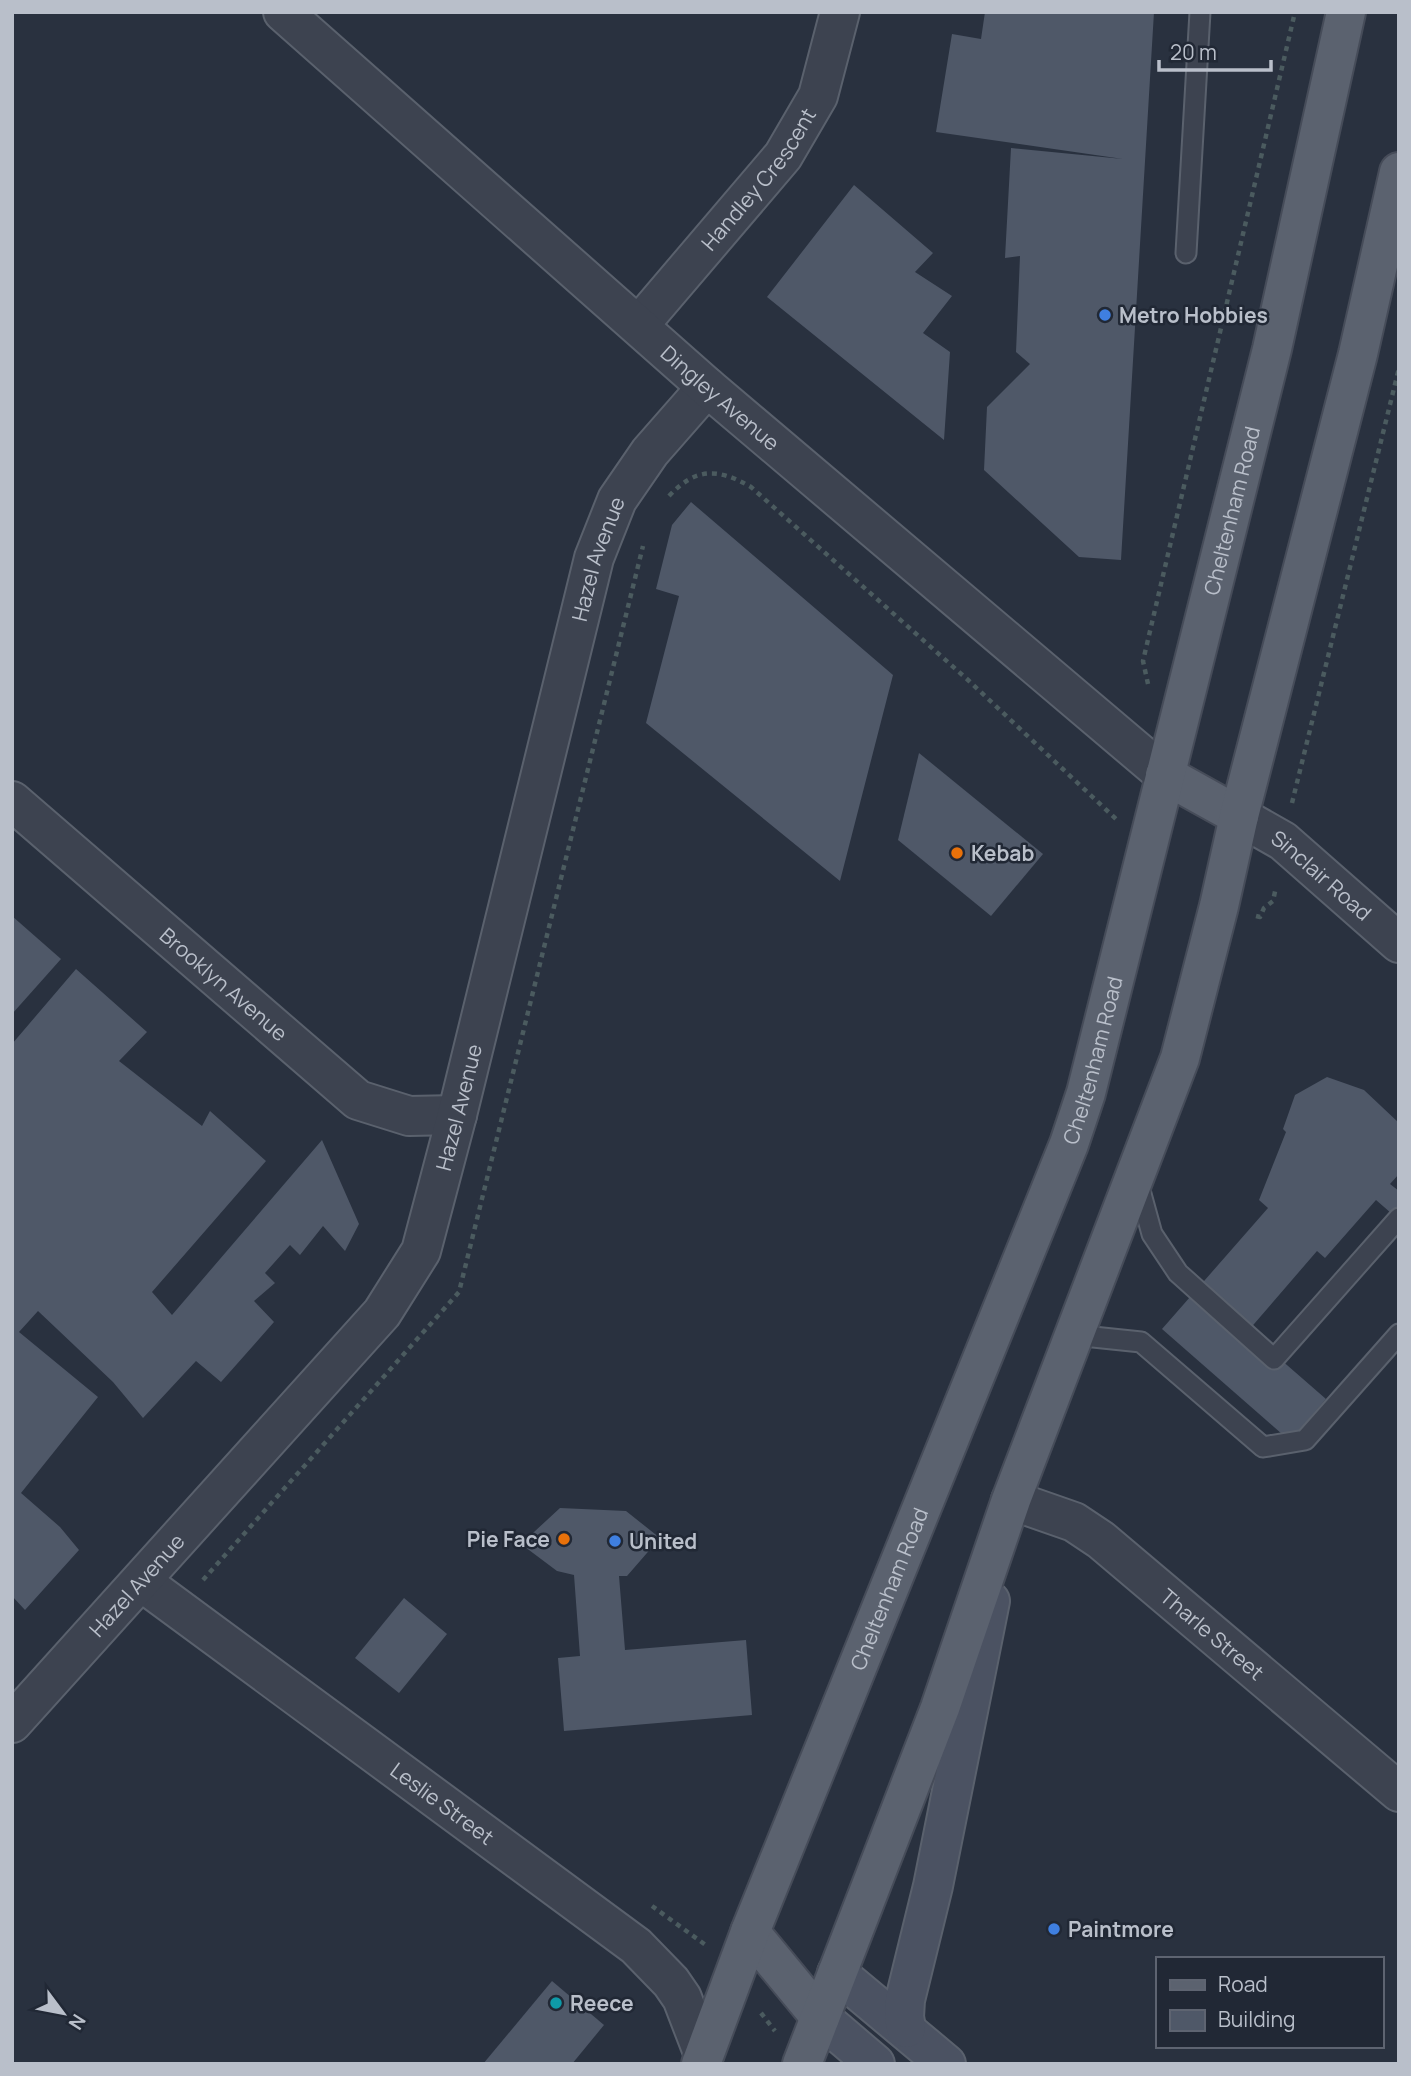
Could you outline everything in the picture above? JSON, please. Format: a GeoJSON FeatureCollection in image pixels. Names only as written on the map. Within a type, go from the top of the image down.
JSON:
{"type":"FeatureCollection","features":[{"type":"Feature","properties":{"kind":"main road","name":"Cheltenham Road"},"geometry":{"type":"LineString","coordinates":[[703,2059],[750,1932],[1069,1144],[1107,1016],[1272,349],[1346,12]]}},
{"type":"Feature","properties":{"kind":"main road"},"geometry":{"type":"LineString","coordinates":[[802,2064],[940,1708],[1010,1505],[1180,1058],[1239,816],[1358,354],[1399,172]]}},
{"type":"Feature","properties":{"kind":"main road"},"geometry":{"type":"LineString","coordinates":[[1165,775],[1239,816]]}},
{"type":"Feature","properties":{"kind":"main road"},"geometry":{"type":"LineString","coordinates":[[906,2028],[905,2000],[933,1886],[1010,1505]]}},
{"type":"Feature","properties":{"kind":"main road"},"geometry":{"type":"LineString","coordinates":[[750,1932],[837,1973],[946,2064]]}},
{"type":"Feature","properties":{"kind":"main road"},"geometry":{"type":"LineString","coordinates":[[750,1932],[820,2017],[875,2064]]}},
{"type":"Feature","properties":{"kind":"street","name":"Dingley Avenue"},"geometry":{"type":"LineString","coordinates":[[283,12],[707,387],[1165,775]]}},
{"type":"Feature","properties":{"kind":"street","name":"Handley Crescent"},"geometry":{"type":"LineString","coordinates":[[639,325],[783,156],[818,96],[840,12]]}},
{"type":"Feature","properties":{"kind":"street","name":"Hazel Avenue"},"geometry":{"type":"LineString","coordinates":[[12,1723],[382,1313],[421,1251],[594,558],[617,500],[650,452],[707,387]]}},
{"type":"Feature","properties":{"kind":"street","name":"Brooklyn Avenue"},"geometry":{"type":"LineString","coordinates":[[12,801],[358,1100],[409,1116],[457,1115]]}},
{"type":"Feature","properties":{"kind":"street","name":"Sinclair Road"},"geometry":{"type":"LineString","coordinates":[[1239,816],[1283,841],[1399,943]]}},
{"type":"Feature","properties":{"kind":"street","name":"Tharle Street"},"geometry":{"type":"LineString","coordinates":[[1010,1505],[1068,1519],[1093,1534],[1399,1792]]}},
{"type":"Feature","properties":{"kind":"street","name":"Leslie Street"},"geometry":{"type":"LineString","coordinates":[[142,1581],[636,1946],[671,1982],[682,1998],[703,2059]]}},
{"type":"Feature","properties":{"kind":"lane"},"geometry":{"type":"LineString","coordinates":[[1186,253],[1200,12]]}},
{"type":"Feature","properties":{"kind":"lane"},"geometry":{"type":"LineString","coordinates":[[1136,1175],[1152,1234],[1178,1273],[1274,1359],[1399,1218]]}},
{"type":"Feature","properties":{"kind":"lane"},"geometry":{"type":"LineString","coordinates":[[1074,1335],[1141,1342],[1263,1447],[1305,1440],[1399,1334]]}},
{"type":"Feature","properties":{"kind":"path"},"geometry":{"type":"LineString","coordinates":[[1148,686],[1143,661],[1295,12]]}},
{"type":"Feature","properties":{"kind":"path"},"geometry":{"type":"LineString","coordinates":[[1219,906],[1260,917],[1264,908],[1273,901],[1283,841],[1399,368]]}},
{"type":"Feature","properties":{"kind":"path"},"geometry":{"type":"LineString","coordinates":[[661,505],[691,477],[708,472],[735,478],[751,486],[968,680],[1120,823],[1146,853]]}},
{"type":"Feature","properties":{"kind":"path"},"geometry":{"type":"LineString","coordinates":[[180,1610],[203,1580],[459,1292],[645,537]]}},
{"type":"Feature","properties":{"kind":"building"},"geometry":{"type":"Polygon","coordinates":[[[985,12],[1154,12],[1121,560],[1079,557],[984,470],[987,407],[1030,364],[1016,352],[1020,256],[1005,258],[1011,148],[1123,159],[936,132],[952,34],[981,39],[985,12]]]}},
{"type":"Feature","properties":{"kind":"building"},"geometry":{"type":"Polygon","coordinates":[[[854,185],[933,253],[915,272],[952,296],[923,333],[950,352],[944,440],[767,297],[854,185]]]}},
{"type":"Feature","properties":{"kind":"building"},"geometry":{"type":"Polygon","coordinates":[[[691,502],[893,675],[840,881],[646,723],[679,596],[656,589],[672,525],[691,502]]]}},
{"type":"Feature","properties":{"kind":"building"},"geometry":{"type":"Polygon","coordinates":[[[919,753],[1043,854],[991,916],[898,840],[919,753]]]}},
{"type":"Feature","properties":{"kind":"building"},"geometry":{"type":"Polygon","coordinates":[[[12,916],[61,959],[12,1014],[12,916]]]}},
{"type":"Feature","properties":{"kind":"building"},"geometry":{"type":"Polygon","coordinates":[[[76,969],[147,1032],[119,1061],[202,1126],[210,1111],[266,1161],[152,1292],[172,1315],[322,1140],[359,1224],[345,1251],[323,1226],[300,1255],[290,1245],[265,1273],[275,1283],[254,1301],[274,1322],[221,1382],[196,1361],[143,1418],[113,1382],[38,1311],[19,1332],[98,1397],[21,1493],[60,1527],[79,1550],[25,1610],[12,1596],[12,1044],[76,969]]]}},
{"type":"Feature","properties":{"kind":"building"},"geometry":{"type":"Polygon","coordinates":[[[1327,1077],[1364,1090],[1399,1123],[1399,1174],[1390,1184],[1399,1191],[1399,1220],[1376,1200],[1325,1258],[1317,1251],[1248,1331],[1326,1399],[1290,1441],[1162,1329],[1268,1208],[1259,1200],[1286,1132],[1283,1129],[1295,1095],[1327,1077]]]}},
{"type":"Feature","properties":{"kind":"building"},"geometry":{"type":"Polygon","coordinates":[[[560,1508],[626,1511],[660,1538],[627,1576],[619,1576],[625,1650],[746,1640],[752,1715],[564,1731],[558,1658],[580,1656],[574,1575],[557,1571],[521,1544],[560,1508]]]}},
{"type":"Feature","properties":{"kind":"building"},"geometry":{"type":"Polygon","coordinates":[[[404,1598],[447,1634],[399,1693],[355,1658],[404,1598]]]}},
{"type":"Feature","properties":{"kind":"building","name":"Reece"},"geometry":{"type":"Polygon","coordinates":[[[552,1981],[604,2025],[572,2064],[483,2064],[552,1981]]]}},
{"type":"Feature","properties":{"kind":"place","name":"Metro Hobbies"},"geometry":{"type":"Point","coordinates":[1105,315]}},
{"type":"Feature","properties":{"kind":"place","name":"Kebab"},"geometry":{"type":"Point","coordinates":[957,853]}},
{"type":"Feature","properties":{"kind":"place","name":"Pie Face"},"geometry":{"type":"Point","coordinates":[564,1539]}},
{"type":"Feature","properties":{"kind":"place","name":"United"},"geometry":{"type":"Point","coordinates":[615,1541]}},
{"type":"Feature","properties":{"kind":"place","name":"Paintmore"},"geometry":{"type":"Point","coordinates":[1054,1929]}},
{"type":"Feature","properties":{"kind":"place","name":"Reece"},"geometry":{"type":"Point","coordinates":[556,2003]}}]}
